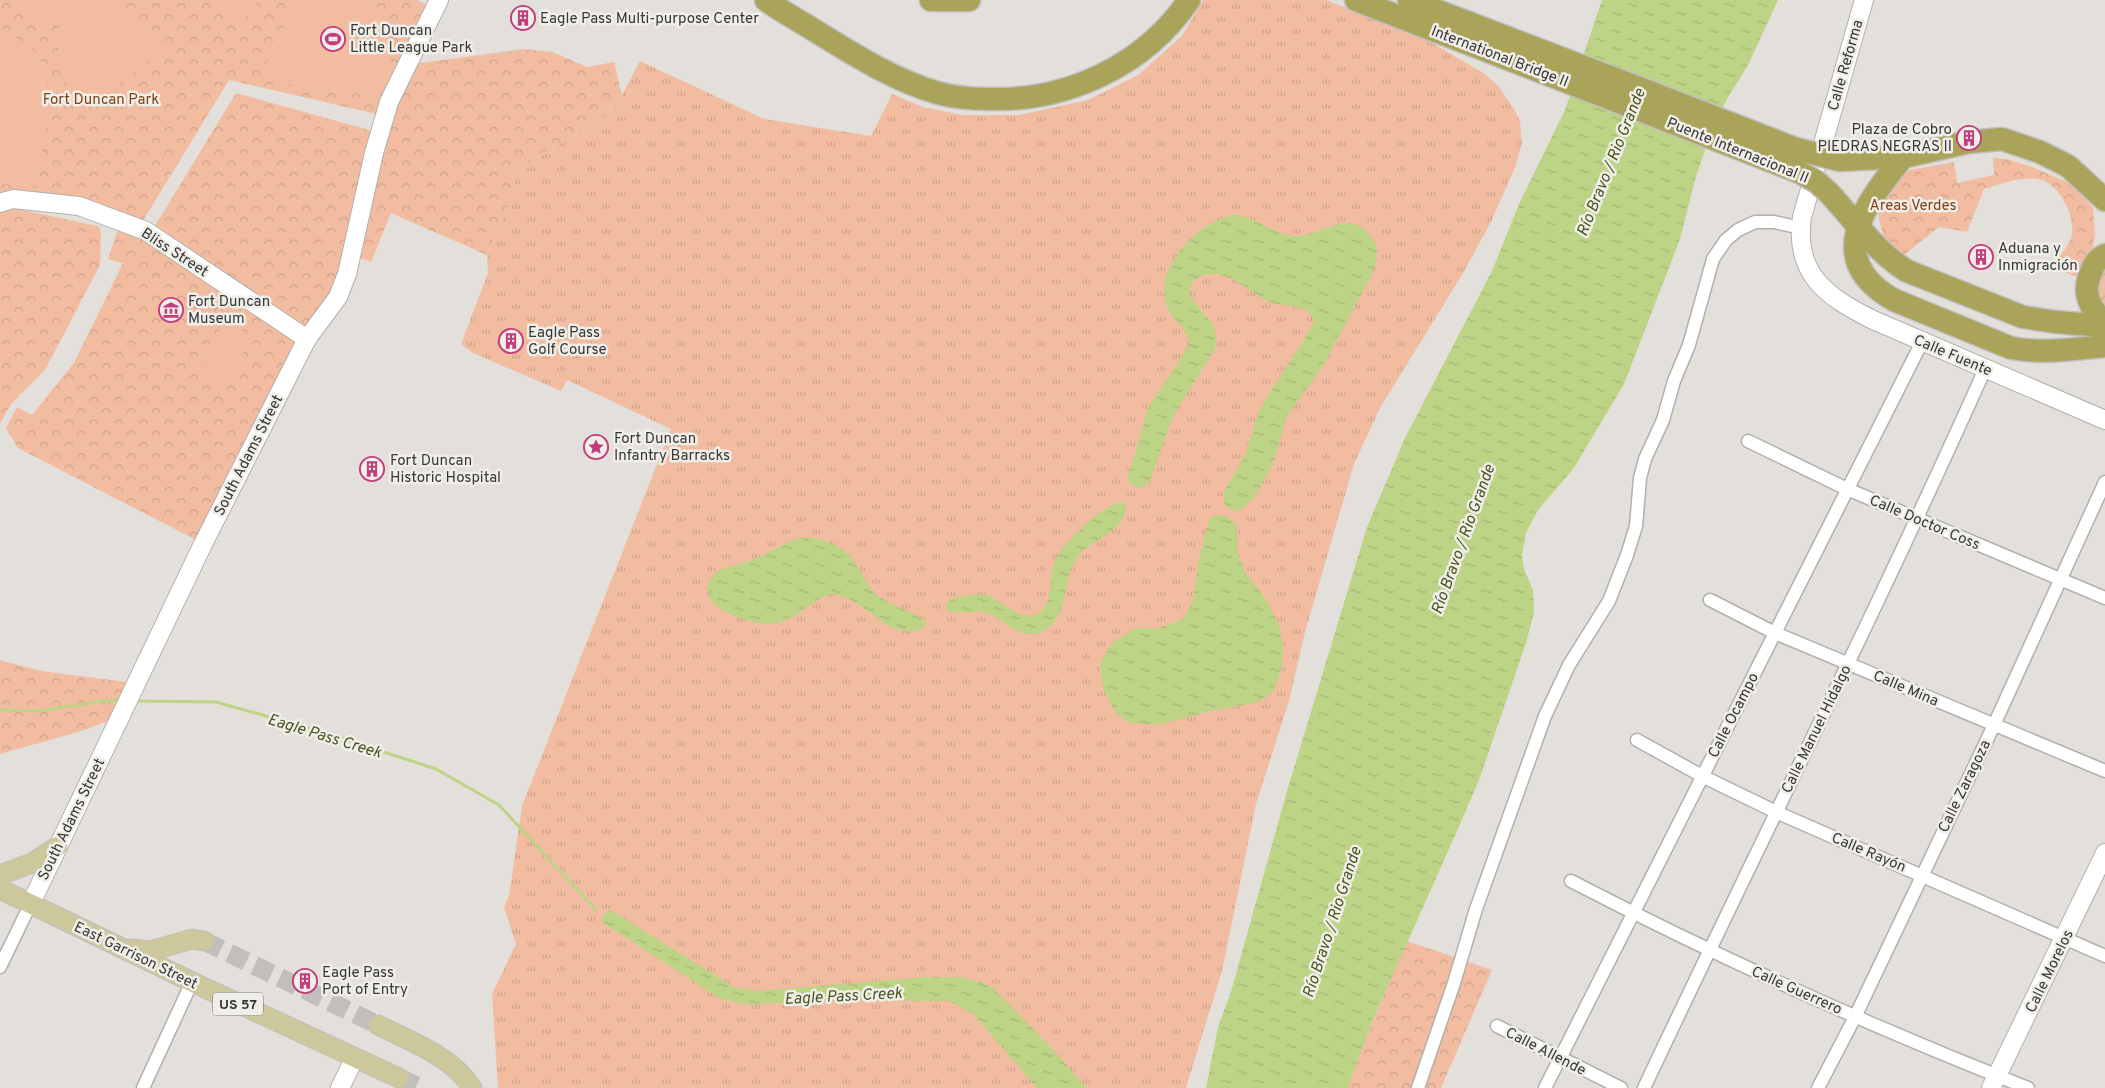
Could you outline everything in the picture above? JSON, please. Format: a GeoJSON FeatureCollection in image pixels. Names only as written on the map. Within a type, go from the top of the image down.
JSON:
{"type":"FeatureCollection","features":[{"type":"Feature","properties":{"kind":"highway"},"geometry":{"type":"LineString","coordinates":[[765,0],[863,61],[900,79],[939,94],[971,99],[1008,100],[1049,94],[1084,84],[1116,67],[1142,49],[1167,27],[1188,0]]}},
{"type":"Feature","properties":{"kind":"highway"},"geometry":{"type":"LineString","coordinates":[[931,0],[969,0]]}},
{"type":"Feature","properties":{"kind":"highway","name":"International Bridge II"},"geometry":{"type":"LineString","coordinates":[[1356,0],[1648,103]]}},
{"type":"Feature","properties":{"kind":"highway","name":"International Bridge II"},"geometry":{"type":"LineString","coordinates":[[1409,0],[1648,103]]}},
{"type":"Feature","properties":{"kind":"highway","name":"Puente Internacional II"},"geometry":{"type":"LineString","coordinates":[[1648,103],[1796,149],[1840,160],[1903,157],[1969,142],[2002,138],[2040,152],[2068,166],[2105,200]]}},
{"type":"Feature","properties":{"kind":"highway","name":"Puente Internacional II"},"geometry":{"type":"LineString","coordinates":[[1648,103],[1817,182],[1859,225],[1890,261],[1907,271],[2023,317],[2055,322],[2105,325]]}},
{"type":"Feature","properties":{"kind":"highway"},"geometry":{"type":"LineString","coordinates":[[1903,157],[1872,198],[1859,225],[1854,251],[1860,271],[1879,291],[1894,300],[2011,348],[2027,351],[2044,351],[2105,346]]}},
{"type":"Feature","properties":{"kind":"highway"},"geometry":{"type":"LineString","coordinates":[[2105,255],[2100,257],[2093,266],[2086,282],[2087,298],[2105,325]]}},
{"type":"Feature","properties":{"kind":"main road"},"geometry":{"type":"LineString","coordinates":[[0,875],[32,863],[58,846]]}},
{"type":"Feature","properties":{"kind":"main road","name":"East Garrison Street"},"geometry":{"type":"LineString","coordinates":[[0,889],[354,1058]]}},
{"type":"Feature","properties":{"kind":"main road","name":"US 57"},"geometry":{"type":"LineString","coordinates":[[123,948],[150,951],[192,939],[204,941]]}},
{"type":"Feature","properties":{"kind":"main road"},"geometry":{"type":"LineString","coordinates":[[378,1025],[448,1062],[462,1074],[472,1088]]}},
{"type":"Feature","properties":{"kind":"main road","name":"US 57"},"geometry":{"type":"LineString","coordinates":[[354,1058],[399,1078]]}},
{"type":"Feature","properties":{"kind":"street","name":"South Adams Street"},"geometry":{"type":"LineString","coordinates":[[30,903],[203,544],[306,339],[338,297],[344,282],[374,153],[389,102],[440,0]]}},
{"type":"Feature","properties":{"kind":"street","name":"Calle Reforma"},"geometry":{"type":"LineString","coordinates":[[1812,275],[1804,257],[1801,228],[1864,0]]}},
{"type":"Feature","properties":{"kind":"street","name":"Bliss Street"},"geometry":{"type":"LineString","coordinates":[[0,203],[13,199],[79,206],[146,231],[306,339]]}},
{"type":"Feature","properties":{"kind":"street"},"geometry":{"type":"LineString","coordinates":[[1418,1088],[1454,983],[1476,909],[1545,716],[1569,665],[1609,601],[1627,555],[1636,526],[1640,478],[1662,420],[1674,381],[1689,345],[1713,259],[1726,240],[1738,230],[1755,222],[1774,222],[1801,228]]}},
{"type":"Feature","properties":{"kind":"street","name":"Calle Fuente"},"geometry":{"type":"LineString","coordinates":[[1812,275],[1824,291],[1845,306],[1922,342],[2105,420]]}},
{"type":"Feature","properties":{"kind":"street","name":"Calle Ocampo"},"geometry":{"type":"LineString","coordinates":[[1545,1088],[1922,342]]}},
{"type":"Feature","properties":{"kind":"street","name":"Calle Manuel Hidalgo"},"geometry":{"type":"LineString","coordinates":[[1644,1088],[1708,950],[1918,520],[1985,369]]}},
{"type":"Feature","properties":{"kind":"street","name":"Calle Doctor Coss"},"geometry":{"type":"LineString","coordinates":[[1748,440],[1847,489],[2105,598]]}},
{"type":"Feature","properties":{"kind":"street","name":"Calle Zaragoza"},"geometry":{"type":"LineString","coordinates":[[1818,1088],[1855,1017],[1994,725],[2105,482]]}},
{"type":"Feature","properties":{"kind":"street","name":"Calle Mina"},"geometry":{"type":"LineString","coordinates":[[1710,600],[1775,633],[2105,771]]}},
{"type":"Feature","properties":{"kind":"street","name":"Calle Rayón"},"geometry":{"type":"LineString","coordinates":[[1637,740],[1702,776],[1776,812],[1922,874],[2105,956]]}},
{"type":"Feature","properties":{"kind":"street","name":"Calle Morelos"},"geometry":{"type":"LineString","coordinates":[[1994,1082],[2105,853]]}},
{"type":"Feature","properties":{"kind":"street","name":"Calle Guerrero"},"geometry":{"type":"LineString","coordinates":[[1571,881],[1708,950],[1994,1082],[2028,1088]]}},
{"type":"Feature","properties":{"kind":"street"},"geometry":{"type":"LineString","coordinates":[[0,967],[30,903]]}},
{"type":"Feature","properties":{"kind":"street"},"geometry":{"type":"LineString","coordinates":[[142,1088],[192,982]]}},
{"type":"Feature","properties":{"kind":"street","name":"Calle Allende"},"geometry":{"type":"LineString","coordinates":[[1497,1026],[1621,1088]]}},
{"type":"Feature","properties":{"kind":"street"},"geometry":{"type":"LineString","coordinates":[[340,1088],[354,1058]]}},
{"type":"Feature","properties":{"kind":"green space","name":"Fort Duncan Park"},"geometry":{"type":"Polygon","coordinates":[[[0,0],[417,0],[427,5],[376,114],[229,80],[141,224],[78,199],[0,192],[0,0]]]}},
{"type":"Feature","properties":{"kind":"green space"},"geometry":{"type":"Polygon","coordinates":[[[10,0],[71,0],[56,25],[47,23],[10,0]]]}},
{"type":"Feature","properties":{"kind":"green space"},"geometry":{"type":"Polygon","coordinates":[[[76,0],[114,0],[163,47],[157,55],[87,107],[66,82],[60,66],[58,48],[59,27],[76,0]]]}},
{"type":"Feature","properties":{"kind":"green space"},"geometry":{"type":"Polygon","coordinates":[[[220,0],[259,0],[248,16],[242,19],[220,0]]]}},
{"type":"Feature","properties":{"kind":"green space","name":"Fort Duncan Little League Park"},"geometry":{"type":"Polygon","coordinates":[[[299,0],[369,0],[382,15],[391,64],[379,97],[279,83],[269,78],[267,62],[299,0]]]}},
{"type":"Feature","properties":{"kind":"green space","name":"Eagle Pass Golf Course"},"geometry":{"type":"Polygon","coordinates":[[[1203,0],[1326,0],[1419,35],[1485,74],[1499,87],[1520,122],[1522,143],[1516,165],[1491,222],[1463,273],[1380,408],[1354,464],[1305,632],[1289,701],[1256,804],[1222,971],[1186,1088],[498,1088],[492,994],[516,944],[504,907],[509,896],[522,806],[671,429],[567,380],[561,391],[473,353],[461,344],[488,273],[487,255],[516,188],[511,173],[613,112],[640,61],[764,119],[871,136],[892,94],[923,107],[962,115],[1019,115],[1088,100],[1138,75],[1182,36],[1203,0]]]}},
{"type":"Feature","properties":{"kind":"green space"},"geometry":{"type":"Polygon","coordinates":[[[0,27],[30,47],[37,54],[44,67],[47,83],[47,120],[34,189],[0,183],[0,27]]]}},
{"type":"Feature","properties":{"kind":"green space"},"geometry":{"type":"Polygon","coordinates":[[[525,49],[552,52],[587,67],[614,62],[622,95],[613,112],[511,173],[516,188],[487,255],[391,213],[371,262],[357,257],[382,141],[412,64],[525,49]]]}},
{"type":"Feature","properties":{"kind":"green space"},"geometry":{"type":"Polygon","coordinates":[[[236,93],[373,131],[336,286],[305,328],[150,234],[236,93]]]}},
{"type":"Feature","properties":{"kind":"green space","name":"Areas Verdes"},"geometry":{"type":"Polygon","coordinates":[[[1993,158],[2007,159],[2032,167],[2074,185],[2093,208],[2095,234],[2091,258],[2077,277],[2051,267],[2069,243],[2072,227],[2069,211],[2060,195],[2049,183],[2042,180],[2012,181],[1984,189],[1967,232],[1939,227],[1899,259],[1890,250],[1886,243],[1877,207],[1905,171],[1954,162],[1957,183],[1994,175],[1993,158]]]}},
{"type":"Feature","properties":{"kind":"green space"},"geometry":{"type":"Polygon","coordinates":[[[13,208],[98,226],[101,232],[100,265],[45,370],[11,404],[0,424],[0,212],[13,208]]]}},
{"type":"Feature","properties":{"kind":"green space"},"geometry":{"type":"Polygon","coordinates":[[[119,226],[185,265],[301,341],[200,542],[18,448],[6,428],[17,407],[32,415],[74,363],[123,263],[108,259],[119,226]]]}},
{"type":"Feature","properties":{"kind":"green space"},"geometry":{"type":"Polygon","coordinates":[[[2105,266],[2105,310],[2095,299],[2096,279],[2105,266]]]}},
{"type":"Feature","properties":{"kind":"green space"},"geometry":{"type":"Polygon","coordinates":[[[222,324],[247,332],[251,338],[227,385],[211,382],[201,370],[222,324]]]}},
{"type":"Feature","properties":{"kind":"green space"},"geometry":{"type":"Polygon","coordinates":[[[0,660],[41,671],[127,682],[113,719],[85,730],[0,754],[0,660]]]}},
{"type":"Feature","properties":{"kind":"green space"},"geometry":{"type":"Polygon","coordinates":[[[1407,941],[1492,970],[1441,1088],[1348,1088],[1356,1060],[1407,941]]]}},
{"type":"Feature","properties":{"kind":"water","name":"Río Bravo / Rio Grande"},"geometry":{"type":"Polygon","coordinates":[[[1602,0],[1778,0],[1748,65],[1727,99],[1711,132],[1695,180],[1680,239],[1624,384],[1574,468],[1538,510],[1526,533],[1522,556],[1524,569],[1533,590],[1534,612],[1526,643],[1479,780],[1371,1024],[1348,1088],[1206,1088],[1218,1027],[1231,992],[1287,791],[1367,527],[1405,438],[1492,271],[1519,204],[1565,110],[1602,0]]]}},
{"type":"Feature","properties":{"kind":"water"},"geometry":{"type":"Polygon","coordinates":[[[1234,215],[1250,218],[1276,232],[1291,236],[1302,236],[1343,223],[1353,224],[1363,228],[1375,242],[1377,256],[1372,274],[1323,366],[1287,416],[1273,464],[1257,493],[1244,507],[1234,511],[1225,506],[1223,496],[1226,488],[1245,455],[1258,413],[1314,321],[1308,312],[1302,309],[1269,302],[1236,281],[1218,274],[1208,274],[1199,277],[1191,285],[1190,290],[1190,296],[1214,326],[1216,335],[1215,349],[1174,414],[1149,483],[1142,488],[1136,487],[1132,485],[1128,476],[1149,405],[1189,344],[1186,333],[1168,310],[1166,304],[1164,290],[1167,275],[1173,261],[1182,248],[1194,236],[1207,226],[1234,215]]]}},
{"type":"Feature","properties":{"kind":"water"},"geometry":{"type":"Polygon","coordinates":[[[1121,502],[1125,505],[1125,513],[1121,521],[1116,527],[1079,555],[1070,573],[1059,615],[1045,630],[1036,634],[1021,633],[987,613],[959,613],[946,609],[947,603],[954,598],[980,594],[986,595],[1021,614],[1035,615],[1041,611],[1048,601],[1052,569],[1064,546],[1103,510],[1121,502]]]}},
{"type":"Feature","properties":{"kind":"water"},"geometry":{"type":"Polygon","coordinates":[[[1216,515],[1227,516],[1236,525],[1238,553],[1245,572],[1267,601],[1280,628],[1283,649],[1282,666],[1274,690],[1266,698],[1254,703],[1214,710],[1158,725],[1130,723],[1116,713],[1104,691],[1100,669],[1102,660],[1111,644],[1130,631],[1137,628],[1156,629],[1178,621],[1185,616],[1193,600],[1199,558],[1209,520],[1216,515]]]}},
{"type":"Feature","properties":{"kind":"water"},"geometry":{"type":"Polygon","coordinates":[[[808,537],[826,541],[840,548],[852,558],[875,593],[926,620],[924,627],[913,631],[902,631],[880,620],[847,598],[836,595],[821,598],[790,618],[771,624],[742,619],[721,609],[714,603],[709,595],[708,587],[712,576],[718,571],[752,560],[795,539],[808,537]]]}},
{"type":"Feature","properties":{"kind":"water"},"geometry":{"type":"Polygon","coordinates":[[[609,909],[734,987],[759,991],[925,977],[960,977],[984,983],[994,989],[1046,1042],[1087,1088],[1037,1088],[972,1013],[949,1001],[822,1000],[749,1005],[721,999],[600,921],[609,909]]]}},
{"type":"Feature","properties":{"kind":"waterway","name":"Eagle Pass Creek"},"geometry":{"type":"LineString","coordinates":[[0,710],[39,711],[102,701],[121,700]]}},
{"type":"Feature","properties":{"kind":"waterway","name":"Eagle Pass Creek"},"geometry":{"type":"LineString","coordinates":[[135,701],[216,702],[323,732],[436,769],[499,805],[596,910]]}},
{"type":"Feature","properties":{"kind":"tunnel"},"geometry":{"type":"LineString","coordinates":[[204,941],[378,1025]]}},
{"type":"Feature","properties":{"kind":"tunnel"},"geometry":{"type":"LineString","coordinates":[[399,1078],[421,1088]]}},
{"type":"Feature","properties":{"kind":"place","name":"Eagle Pass Multi-purpose Center"},"geometry":{"type":"Point","coordinates":[523,18]}},
{"type":"Feature","properties":{"kind":"place","name":"Fort Duncan Little League Park"},"geometry":{"type":"Point","coordinates":[333,39]}},
{"type":"Feature","properties":{"kind":"place","name":"Plaza de Cobro PIEDRAS NEGRAS II"},"geometry":{"type":"Point","coordinates":[1969,138]}},
{"type":"Feature","properties":{"kind":"place","name":"Aduana y Inmigración"},"geometry":{"type":"Point","coordinates":[1981,257]}},
{"type":"Feature","properties":{"kind":"place","name":"Fort Duncan Museum"},"geometry":{"type":"Point","coordinates":[171,310]}},
{"type":"Feature","properties":{"kind":"place","name":"Eagle Pass Golf Course"},"geometry":{"type":"Point","coordinates":[511,341]}},
{"type":"Feature","properties":{"kind":"place","name":"Fort Duncan Infantry Barracks"},"geometry":{"type":"Point","coordinates":[596,447]}},
{"type":"Feature","properties":{"kind":"place","name":"Fort Duncan Historic Hospital"},"geometry":{"type":"Point","coordinates":[372,469]}},
{"type":"Feature","properties":{"kind":"place","name":"Eagle Pass Port of Entry"},"geometry":{"type":"Point","coordinates":[305,981]}}]}
